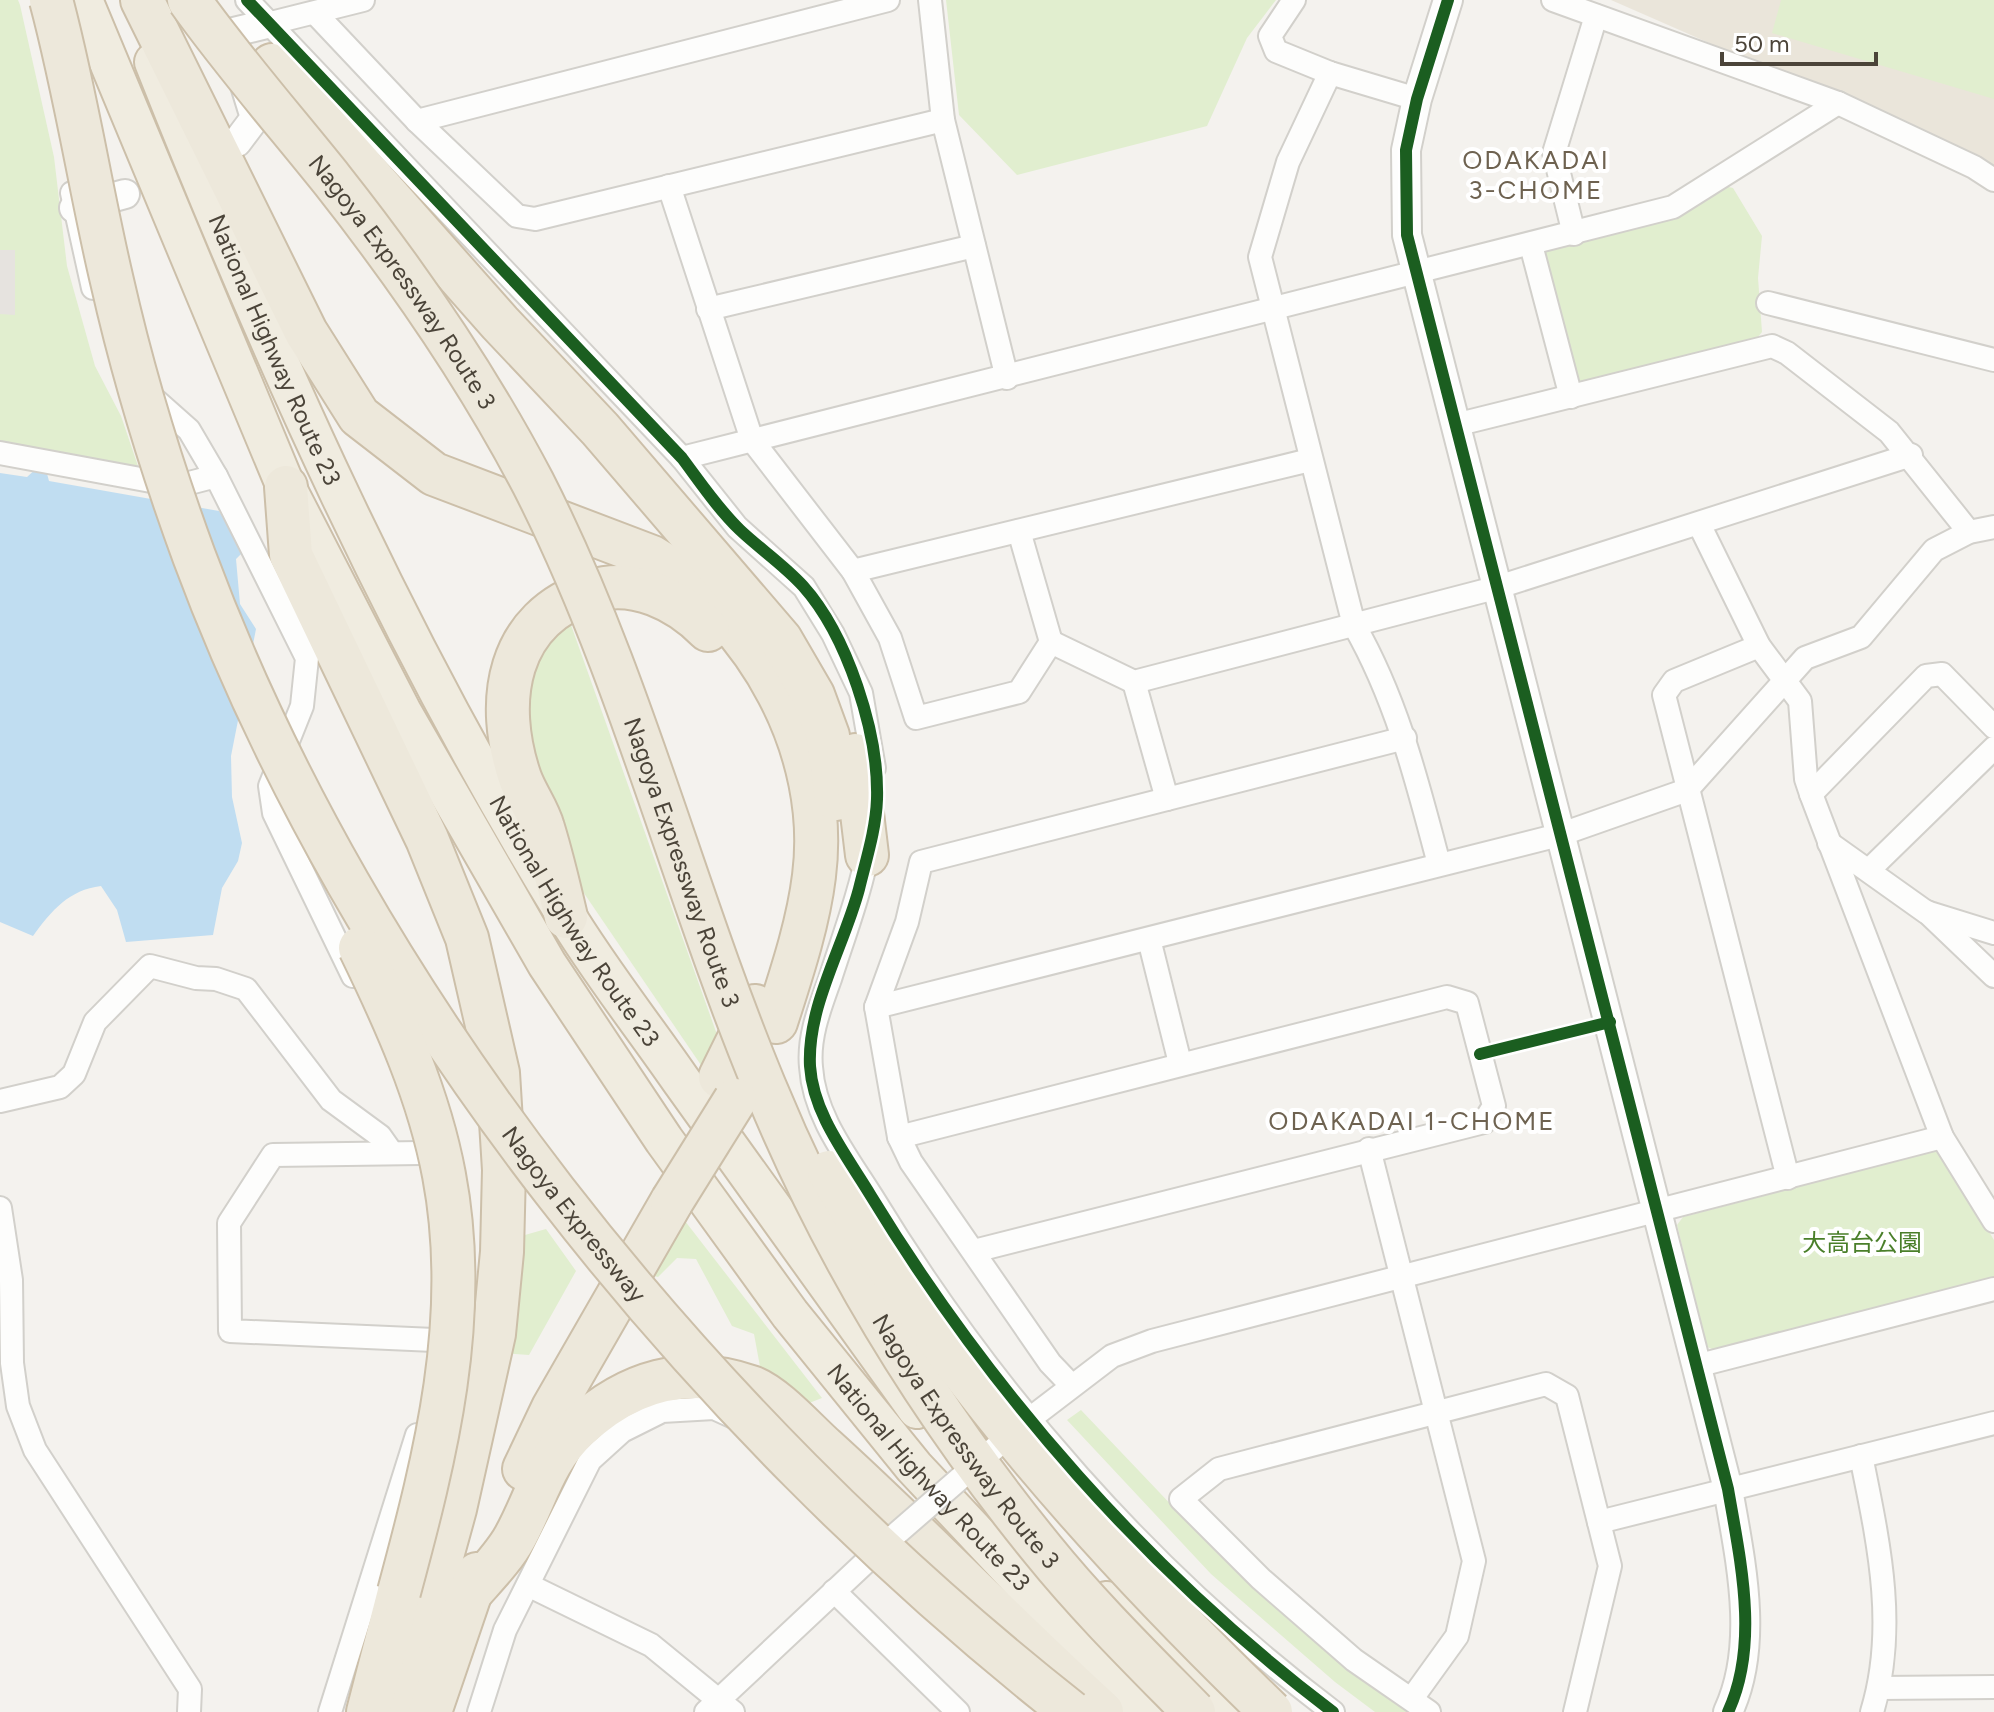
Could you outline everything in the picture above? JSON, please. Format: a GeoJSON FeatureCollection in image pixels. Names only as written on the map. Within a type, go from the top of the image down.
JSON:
{"type":"FeatureCollection","features":[{"type":"Feature","properties":{"kind":"highway"},"geometry":{"type":"LineString","coordinates":[[51,0],[130,356],[173,495],[248,708],[293,810],[393,1018],[422,1093],[444,1172],[452,1226],[455,1290],[451,1357],[440,1429],[368,1712]]}},
{"type":"Feature","properties":{"kind":"highway","name":"National Highway Route 23"},"geometry":{"type":"LineString","coordinates":[[83,0],[286,487],[402,712],[547,964],[664,1140],[790,1314],[914,1467],[1144,1712]]}},
{"type":"Feature","properties":{"kind":"highway","name":"National Highway Route 23"},"geometry":{"type":"LineString","coordinates":[[129,0],[209,203],[384,589],[487,784],[566,917],[937,1436],[1077,1576],[1222,1712]]}},
{"type":"Feature","properties":{"kind":"highway"},"geometry":{"type":"LineString","coordinates":[[142,0],[306,332],[359,416],[434,474],[497,501],[615,542],[680,574],[755,651],[787,708],[797,737],[812,803],[815,838],[815,875],[776,1022]]}},
{"type":"Feature","properties":{"kind":"highway","name":"Nagoya Expressway Route 3"},"geometry":{"type":"LineString","coordinates":[[189,0],[382,246],[467,366],[534,486],[597,629],[764,1085],[822,1215],[913,1371],[980,1470],[1046,1554],[1194,1712]]}},
{"type":"Feature","properties":{"kind":"highway"},"geometry":{"type":"LineString","coordinates":[[221,0],[272,65],[398,203],[787,611],[834,684],[852,735],[867,855]]}},
{"type":"Feature","properties":{"kind":"highway"},"geometry":{"type":"LineString","coordinates":[[430,1712],[466,1598],[553,1408],[667,1189],[727,1088],[776,1022],[807,969],[831,871],[836,798],[828,736],[813,695],[781,640],[610,426]]}},
{"type":"Feature","properties":{"kind":"highway"},"geometry":{"type":"LineString","coordinates":[[286,487],[291,555],[427,839],[467,938],[498,1073],[504,1170],[502,1252],[494,1334],[475,1428],[399,1712]]}},
{"type":"Feature","properties":{"kind":"highway"},"geometry":{"type":"LineString","coordinates":[[566,917],[542,825],[520,779],[510,737],[506,706],[511,670],[524,643],[542,619],[564,604],[593,591],[617,588],[648,591],[699,620],[745,675],[773,727],[795,798],[795,868],[789,910],[727,1088]]}},
{"type":"Feature","properties":{"kind":"highway","name":"Nagoya Expressway"},"geometry":{"type":"LineString","coordinates":[[215,609],[318,825],[427,1011],[489,1106],[681,1346],[867,1534],[1071,1712]]}},
{"type":"Feature","properties":{"kind":"highway"},"geometry":{"type":"LineString","coordinates":[[702,921],[762,1034],[810,1138],[849,1207],[927,1319],[1017,1442],[1114,1550],[1271,1712]]}},
{"type":"Feature","properties":{"kind":"highway"},"geometry":{"type":"LineString","coordinates":[[417,1646],[455,1548],[558,1342],[667,1189]]}},
{"type":"Feature","properties":{"kind":"highway"},"geometry":{"type":"LineString","coordinates":[[681,1346],[713,1397],[854,1544],[985,1670],[1035,1712]]}},
{"type":"Feature","properties":{"kind":"highway"},"geometry":{"type":"LineString","coordinates":[[466,1598],[515,1538],[547,1465],[578,1428],[618,1397],[646,1383],[675,1378],[722,1379],[755,1388],[790,1416],[861,1481],[1009,1628],[1102,1712]]}},
{"type":"Feature","properties":{"kind":"highway"},"geometry":{"type":"LineString","coordinates":[[1077,1576],[1197,1675],[1250,1712]]}},
{"type":"Feature","properties":{"kind":"street"},"geometry":{"type":"LineString","coordinates":[[32,0],[43,37],[74,208],[107,338],[121,368],[189,430],[203,448],[307,658],[302,706],[270,786],[274,813],[368,1008],[421,1153],[434,1239],[434,1340],[427,1393],[413,1453],[330,1712]]}},
{"type":"Feature","properties":{"kind":"street"},"geometry":{"type":"LineString","coordinates":[[247,0],[682,458],[737,527],[804,587],[833,634],[861,693],[872,746],[877,799],[867,855],[812,1034],[810,1066],[815,1095],[829,1127],[904,1250],[1026,1421],[1151,1556],[1275,1668],[1333,1712]]}},
{"type":"Feature","properties":{"kind":"street"},"geometry":{"type":"LineString","coordinates":[[237,142],[255,118],[229,33],[363,0]]}},
{"type":"Feature","properties":{"kind":"street"},"geometry":{"type":"LineString","coordinates":[[417,121],[888,0]]}},
{"type":"Feature","properties":{"kind":"street"},"geometry":{"type":"LineString","coordinates":[[930,0],[943,120],[1007,378]]}},
{"type":"Feature","properties":{"kind":"street"},"geometry":{"type":"LineString","coordinates":[[1294,0],[1270,36],[1276,51],[1330,73],[1417,99]]}},
{"type":"Feature","properties":{"kind":"street"},"geometry":{"type":"LineString","coordinates":[[1448,0],[1417,99],[1406,150],[1407,235],[1728,1489],[1742,1568],[1745,1641],[1728,1712]]}},
{"type":"Feature","properties":{"kind":"street"},"geometry":{"type":"LineString","coordinates":[[1553,0],[1838,103],[1974,167],[1994,180]]}},
{"type":"Feature","properties":{"kind":"street"},"geometry":{"type":"LineString","coordinates":[[316,14],[417,121],[517,216],[535,219],[943,120]]}},
{"type":"Feature","properties":{"kind":"street"},"geometry":{"type":"LineString","coordinates":[[1574,234],[1554,153],[1596,16]]}},
{"type":"Feature","properties":{"kind":"street"},"geometry":{"type":"LineString","coordinates":[[1330,73],[1288,162],[1260,257],[1354,625],[1379,669],[1405,738],[1439,864]]}},
{"type":"Feature","properties":{"kind":"street"},"geometry":{"type":"LineString","coordinates":[[682,458],[1274,311],[1673,207],[1838,103]]}},
{"type":"Feature","properties":{"kind":"street"},"geometry":{"type":"LineString","coordinates":[[669,186],[752,440],[853,571],[890,638],[916,718],[1019,692],[1051,642]]}},
{"type":"Feature","properties":{"kind":"street"},"geometry":{"type":"LineString","coordinates":[[74,208],[125,194]]}},
{"type":"Feature","properties":{"kind":"street"},"geometry":{"type":"LineString","coordinates":[[1531,245],[1571,397]]}},
{"type":"Feature","properties":{"kind":"street"},"geometry":{"type":"LineString","coordinates":[[708,309],[974,246]]}},
{"type":"Feature","properties":{"kind":"street"},"geometry":{"type":"LineString","coordinates":[[1768,303],[1994,360]]}},
{"type":"Feature","properties":{"kind":"street"},"geometry":{"type":"LineString","coordinates":[[1455,425],[1772,346],[1787,353],[1889,432],[1911,455],[1969,532]]}},
{"type":"Feature","properties":{"kind":"street"},"geometry":{"type":"LineString","coordinates":[[0,453],[178,486],[216,476]]}},
{"type":"Feature","properties":{"kind":"street"},"geometry":{"type":"LineString","coordinates":[[1019,531],[1051,642],[1134,682],[1495,588],[1911,455]]}},
{"type":"Feature","properties":{"kind":"street"},"geometry":{"type":"LineString","coordinates":[[853,571],[1310,460]]}},
{"type":"Feature","properties":{"kind":"street"},"geometry":{"type":"LineString","coordinates":[[1699,524],[1759,646],[1786,678],[1800,701],[1806,779],[1829,843],[1942,1137],[1991,1208]]}},
{"type":"Feature","properties":{"kind":"street"},"geometry":{"type":"LineString","coordinates":[[876,1007],[1559,835],[1687,790],[1805,658],[1861,637],[1934,550],[1969,532],[1994,527]]}},
{"type":"Feature","properties":{"kind":"street"},"geometry":{"type":"LineString","coordinates":[[1759,646],[1674,681],[1664,695],[1788,1178]]}},
{"type":"Feature","properties":{"kind":"street"},"geometry":{"type":"LineString","coordinates":[[1811,794],[1926,676],[1942,674],[1994,727]]}},
{"type":"Feature","properties":{"kind":"street"},"geometry":{"type":"LineString","coordinates":[[1134,682],[1167,799]]}},
{"type":"Feature","properties":{"kind":"street"},"geometry":{"type":"LineString","coordinates":[[1071,1385],[1050,1363],[911,1162],[899,1137],[876,1007],[907,922],[921,862],[1405,738]]}},
{"type":"Feature","properties":{"kind":"street"},"geometry":{"type":"LineString","coordinates":[[1870,869],[1994,748]]}},
{"type":"Feature","properties":{"kind":"street"},"geometry":{"type":"LineString","coordinates":[[1829,843],[1870,869],[1926,912],[1994,976]]}},
{"type":"Feature","properties":{"kind":"street"},"geometry":{"type":"LineString","coordinates":[[1926,912],[1994,933]]}},
{"type":"Feature","properties":{"kind":"street"},"geometry":{"type":"LineString","coordinates":[[1149,939],[1180,1063]]}},
{"type":"Feature","properties":{"kind":"street"},"geometry":{"type":"LineString","coordinates":[[0,1101],[60,1087],[74,1074],[95,1022],[150,966],[196,978],[216,979],[246,989],[331,1100],[380,1136],[392,1153]]}},
{"type":"Feature","properties":{"kind":"street"},"geometry":{"type":"LineString","coordinates":[[899,1137],[1447,997],[1467,1003],[1494,1106],[1484,1122],[974,1251]]}},
{"type":"Feature","properties":{"kind":"street"},"geometry":{"type":"LineString","coordinates":[[528,1585],[651,1645],[718,1708],[834,1591],[891,1539],[1026,1421],[1112,1356],[1152,1341],[1942,1137]]}},
{"type":"Feature","properties":{"kind":"street"},"geometry":{"type":"LineString","coordinates":[[1369,1149],[1403,1276],[1435,1411],[1474,1561],[1457,1636],[1421,1705],[1354,1660],[1261,1579],[1181,1499],[1219,1469],[1435,1411],[1546,1384],[1567,1396],[1610,1566],[1575,1712]]}},
{"type":"Feature","properties":{"kind":"street"},"geometry":{"type":"LineString","coordinates":[[421,1153],[273,1155],[229,1223],[230,1331],[434,1340]]}},
{"type":"Feature","properties":{"kind":"street"},"geometry":{"type":"LineString","coordinates":[[0,1208],[11,1280],[12,1363],[18,1406],[35,1450],[62,1496],[190,1689],[189,1712]]}},
{"type":"Feature","properties":{"kind":"street"},"geometry":{"type":"LineString","coordinates":[[1696,1366],[1994,1289]]}},
{"type":"Feature","properties":{"kind":"street"},"geometry":{"type":"LineString","coordinates":[[479,1712],[505,1630],[590,1460],[622,1431],[662,1411],[714,1408],[760,1429],[891,1539],[1071,1712]]}},
{"type":"Feature","properties":{"kind":"street"},"geometry":{"type":"LineString","coordinates":[[1599,1522],[1993,1425]]}},
{"type":"Feature","properties":{"kind":"street"},"geometry":{"type":"LineString","coordinates":[[1861,1456],[1885,1585],[1879,1688],[1872,1712]]}},
{"type":"Feature","properties":{"kind":"street"},"geometry":{"type":"LineString","coordinates":[[834,1591],[958,1712]]}},
{"type":"Feature","properties":{"kind":"street"},"geometry":{"type":"LineString","coordinates":[[1879,1688],[1994,1687]]}},
{"type":"Feature","properties":{"kind":"shaded area"},"geometry":{"type":"Polygon","coordinates":[[[1611,0],[1994,0],[1994,173],[1764,67],[1611,0]]]}},
{"type":"Feature","properties":{"kind":"shaded area"},"geometry":{"type":"Polygon","coordinates":[[[0,250],[15,250],[15,315],[0,314],[0,250]]]}},
{"type":"Feature","properties":{"kind":"green space"},"geometry":{"type":"Polygon","coordinates":[[[0,0],[18,0],[20,5],[54,157],[67,266],[95,366],[121,416],[138,466],[0,443],[0,0]]]}},
{"type":"Feature","properties":{"kind":"green space"},"geometry":{"type":"Polygon","coordinates":[[[946,0],[1276,0],[1247,38],[1207,126],[1017,175],[959,115],[946,0]]]}},
{"type":"Feature","properties":{"kind":"green space"},"geometry":{"type":"Polygon","coordinates":[[[1781,0],[1994,0],[1994,99],[1772,33],[1781,0]]]}},
{"type":"Feature","properties":{"kind":"green space"},"geometry":{"type":"Polygon","coordinates":[[[1724,186],[1733,188],[1762,236],[1758,278],[1762,332],[1757,338],[1580,384],[1574,378],[1541,258],[1545,250],[1724,186]]]}},
{"type":"Feature","properties":{"kind":"green space"},"geometry":{"type":"Polygon","coordinates":[[[571,625],[720,1043],[703,1068],[573,877],[522,739],[524,686],[544,640],[571,625]]]}},
{"type":"Feature","properties":{"kind":"green space","name":"大高台公園"},"geometry":{"type":"Polygon","coordinates":[[[1934,1151],[1942,1154],[1994,1240],[1994,1280],[1715,1350],[1707,1347],[1677,1225],[1683,1217],[1934,1151]]]}},
{"type":"Feature","properties":{"kind":"green space"},"geometry":{"type":"Polygon","coordinates":[[[685,1221],[822,1398],[804,1405],[761,1372],[754,1334],[732,1326],[696,1259],[677,1258],[658,1277],[650,1275],[685,1221]]]}},
{"type":"Feature","properties":{"kind":"green space"},"geometry":{"type":"Polygon","coordinates":[[[546,1229],[576,1271],[529,1355],[503,1353],[521,1288],[525,1235],[546,1229]]]}},
{"type":"Feature","properties":{"kind":"green space"},"geometry":{"type":"Polygon","coordinates":[[[1081,1410],[1218,1554],[1320,1646],[1412,1712],[1375,1712],[1335,1682],[1211,1574],[1067,1420],[1081,1410]]]}},
{"type":"Feature","properties":{"kind":"water"},"geometry":{"type":"Polygon","coordinates":[[[38,467],[46,470],[49,481],[219,511],[243,552],[236,559],[240,604],[256,629],[231,756],[232,797],[242,843],[238,861],[222,888],[213,935],[126,942],[117,910],[101,886],[70,897],[33,936],[0,922],[0,473],[27,477],[38,467]]]}},
{"type":"Feature","properties":{"kind":"cycle path"},"geometry":{"type":"LineString","coordinates":[[247,0],[682,458],[732,522],[796,578],[819,607],[857,686],[872,745],[877,799],[873,833],[859,889],[814,1021],[810,1066],[812,1084],[824,1118],[918,1269],[968,1340],[1078,1476],[1200,1600],[1265,1658],[1333,1712]]}},
{"type":"Feature","properties":{"kind":"cycle path"},"geometry":{"type":"LineString","coordinates":[[1448,0],[1417,99],[1406,150],[1407,235],[1728,1489],[1742,1572],[1745,1630],[1738,1686],[1728,1712]]}},
{"type":"Feature","properties":{"kind":"cycle path"},"geometry":{"type":"LineString","coordinates":[[1480,1054],[1610,1022]]}},
{"type":"Feature","properties":{"kind":"district","name":"ODAKADAI 3-CHOME"},"geometry":{"type":"Point","coordinates":[1536,175]}},
{"type":"Feature","properties":{"kind":"district","name":"ODAKADAI 1-CHOME"},"geometry":{"type":"Point","coordinates":[1412,1121]}}]}
